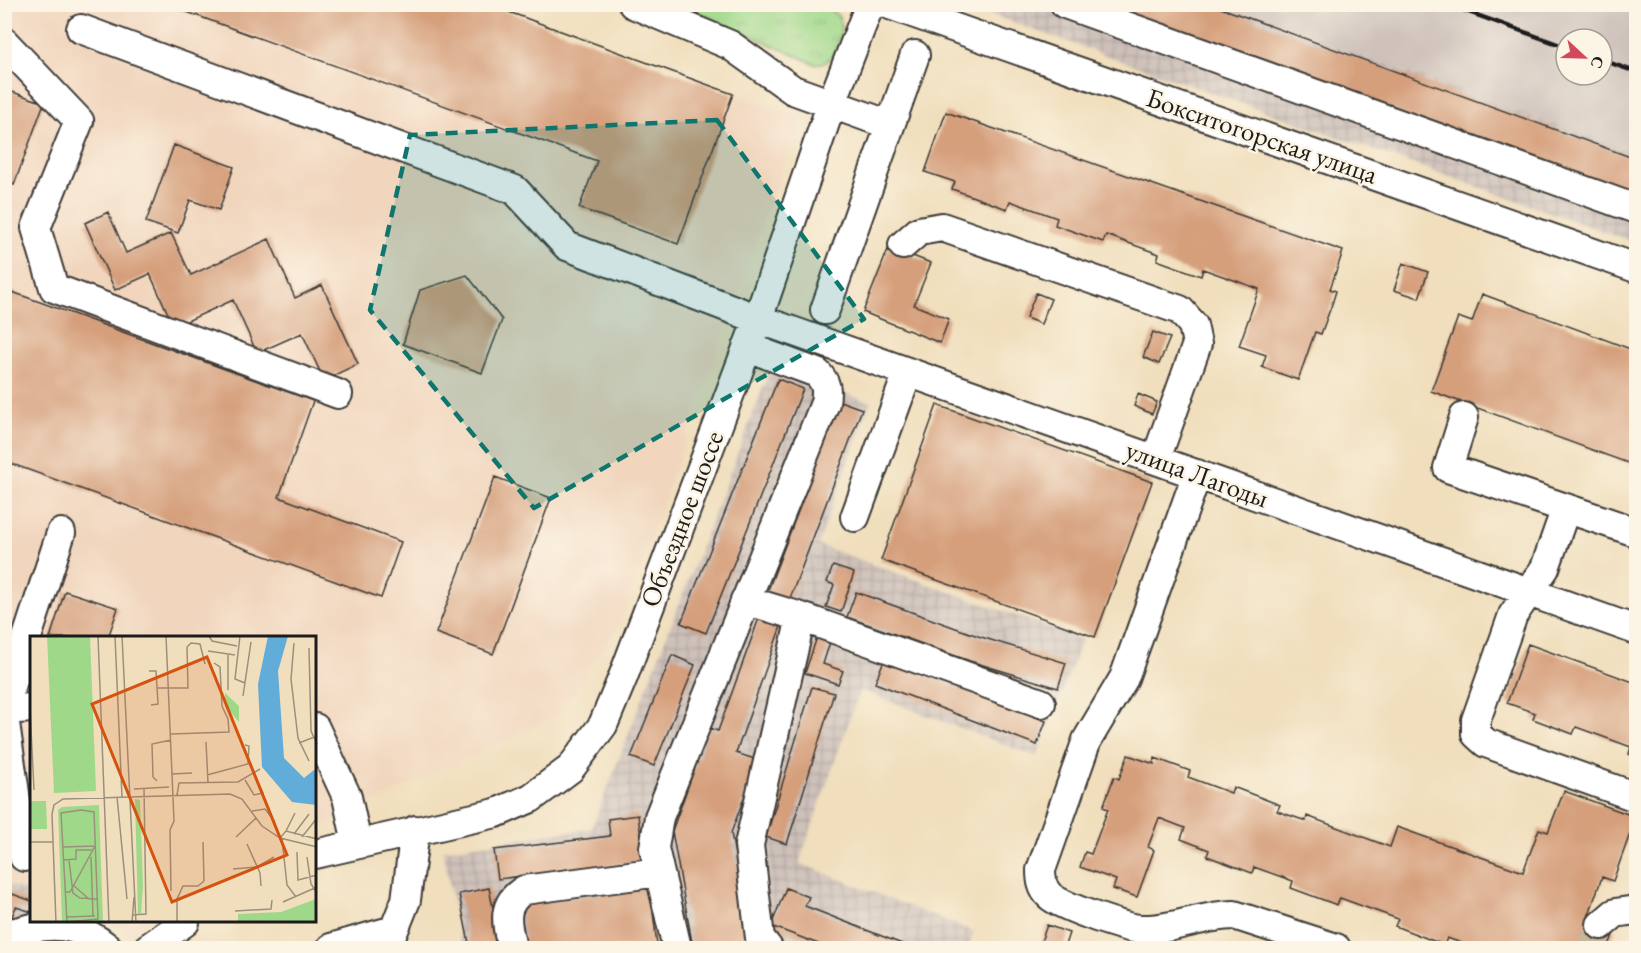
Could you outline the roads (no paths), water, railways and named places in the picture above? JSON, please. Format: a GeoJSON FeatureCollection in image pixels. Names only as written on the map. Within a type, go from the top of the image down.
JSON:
{"type":"FeatureCollection","features":[{"type":"Feature","properties":{"kind":"street"},"geometry":{"type":"LineString","coordinates":[[633,4],[730,45],[793,90],[890,125]]}},
{"type":"Feature","properties":{"kind":"street","name":"Объездное шоссе"},"geometry":{"type":"LineString","coordinates":[[316,854],[496,813],[531,798],[570,770],[603,725],[758,319],[831,105],[870,4]]}},
{"type":"Feature","properties":{"kind":"street","name":"Бокситогорская улица"},"geometry":{"type":"LineString","coordinates":[[887,4],[1636,268]]}},
{"type":"Feature","properties":{"kind":"street"},"geometry":{"type":"LineString","coordinates":[[1065,4],[1636,209]]}},
{"type":"Feature","properties":{"kind":"street","name":"улица Лагоды"},"geometry":{"type":"LineString","coordinates":[[81,29],[515,190],[567,246],[758,319],[1636,630]]}},
{"type":"Feature","properties":{"kind":"street"},"geometry":{"type":"LineString","coordinates":[[4,42],[79,122],[36,228],[54,288],[338,394]]}},
{"type":"Feature","properties":{"kind":"street"},"geometry":{"type":"LineString","coordinates":[[825,310],[915,55]]}},
{"type":"Feature","properties":{"kind":"street"},"geometry":{"type":"LineString","coordinates":[[903,245],[920,231],[942,227],[1180,310],[1193,325],[1197,344],[1156,459]]}},
{"type":"Feature","properties":{"kind":"street"},"geometry":{"type":"LineString","coordinates":[[677,948],[654,848],[659,817],[825,403],[827,391],[825,381],[817,373],[747,347]]}},
{"type":"Feature","properties":{"kind":"street"},"geometry":{"type":"LineString","coordinates":[[855,516],[908,372]]}},
{"type":"Feature","properties":{"kind":"street"},"geometry":{"type":"LineString","coordinates":[[1464,417],[1448,468],[1636,532]]}},
{"type":"Feature","properties":{"kind":"street"},"geometry":{"type":"LineString","coordinates":[[1197,474],[1124,678],[1087,740],[1041,870],[1042,883],[1049,895],[1061,903],[1122,926],[1140,930],[1219,915],[1234,915],[1336,948]]}},
{"type":"Feature","properties":{"kind":"street"},"geometry":{"type":"LineString","coordinates":[[1566,508],[1545,568],[1513,615],[1476,720],[1476,734],[1486,743],[1636,797]]}},
{"type":"Feature","properties":{"kind":"street"},"geometry":{"type":"LineString","coordinates":[[30,708],[4,709],[61,533]]}},
{"type":"Feature","properties":{"kind":"street"},"geometry":{"type":"LineString","coordinates":[[745,600],[801,617],[1041,703]]}},
{"type":"Feature","properties":{"kind":"street"},"geometry":{"type":"LineString","coordinates":[[768,948],[760,938],[749,845],[801,617]]}},
{"type":"Feature","properties":{"kind":"street"},"geometry":{"type":"LineString","coordinates":[[4,716],[24,856]]}},
{"type":"Feature","properties":{"kind":"street"},"geometry":{"type":"LineString","coordinates":[[316,730],[348,797],[357,843]]}},
{"type":"Feature","properties":{"kind":"street"},"geometry":{"type":"LineString","coordinates":[[332,948],[394,930],[406,900],[415,830]]}},
{"type":"Feature","properties":{"kind":"street"},"geometry":{"type":"LineString","coordinates":[[512,948],[507,922],[508,907],[513,897],[524,890],[659,872]]}},
{"type":"Feature","properties":{"kind":"street"},"geometry":{"type":"LineString","coordinates":[[1601,925],[1615,913],[1636,910]]}},
{"type":"Feature","properties":{"kind":"street"},"geometry":{"type":"LineString","coordinates":[[148,948],[183,923]]}},
{"type":"Feature","properties":{"kind":"street"},"geometry":{"type":"LineString","coordinates":[[4,934],[57,925],[77,929],[108,948]]}},
{"type":"Feature","properties":{"kind":"tunnel"},"geometry":{"type":"LineString","coordinates":[[1592,948],[1601,925]]}},
{"type":"Feature","properties":{"kind":"railway"},"geometry":{"type":"LineString","coordinates":[[1446,4],[1554,43]]}},
{"type":"Feature","properties":{"kind":"railway"},"geometry":{"type":"LineString","coordinates":[[1614,64],[1636,72]]}}]}
